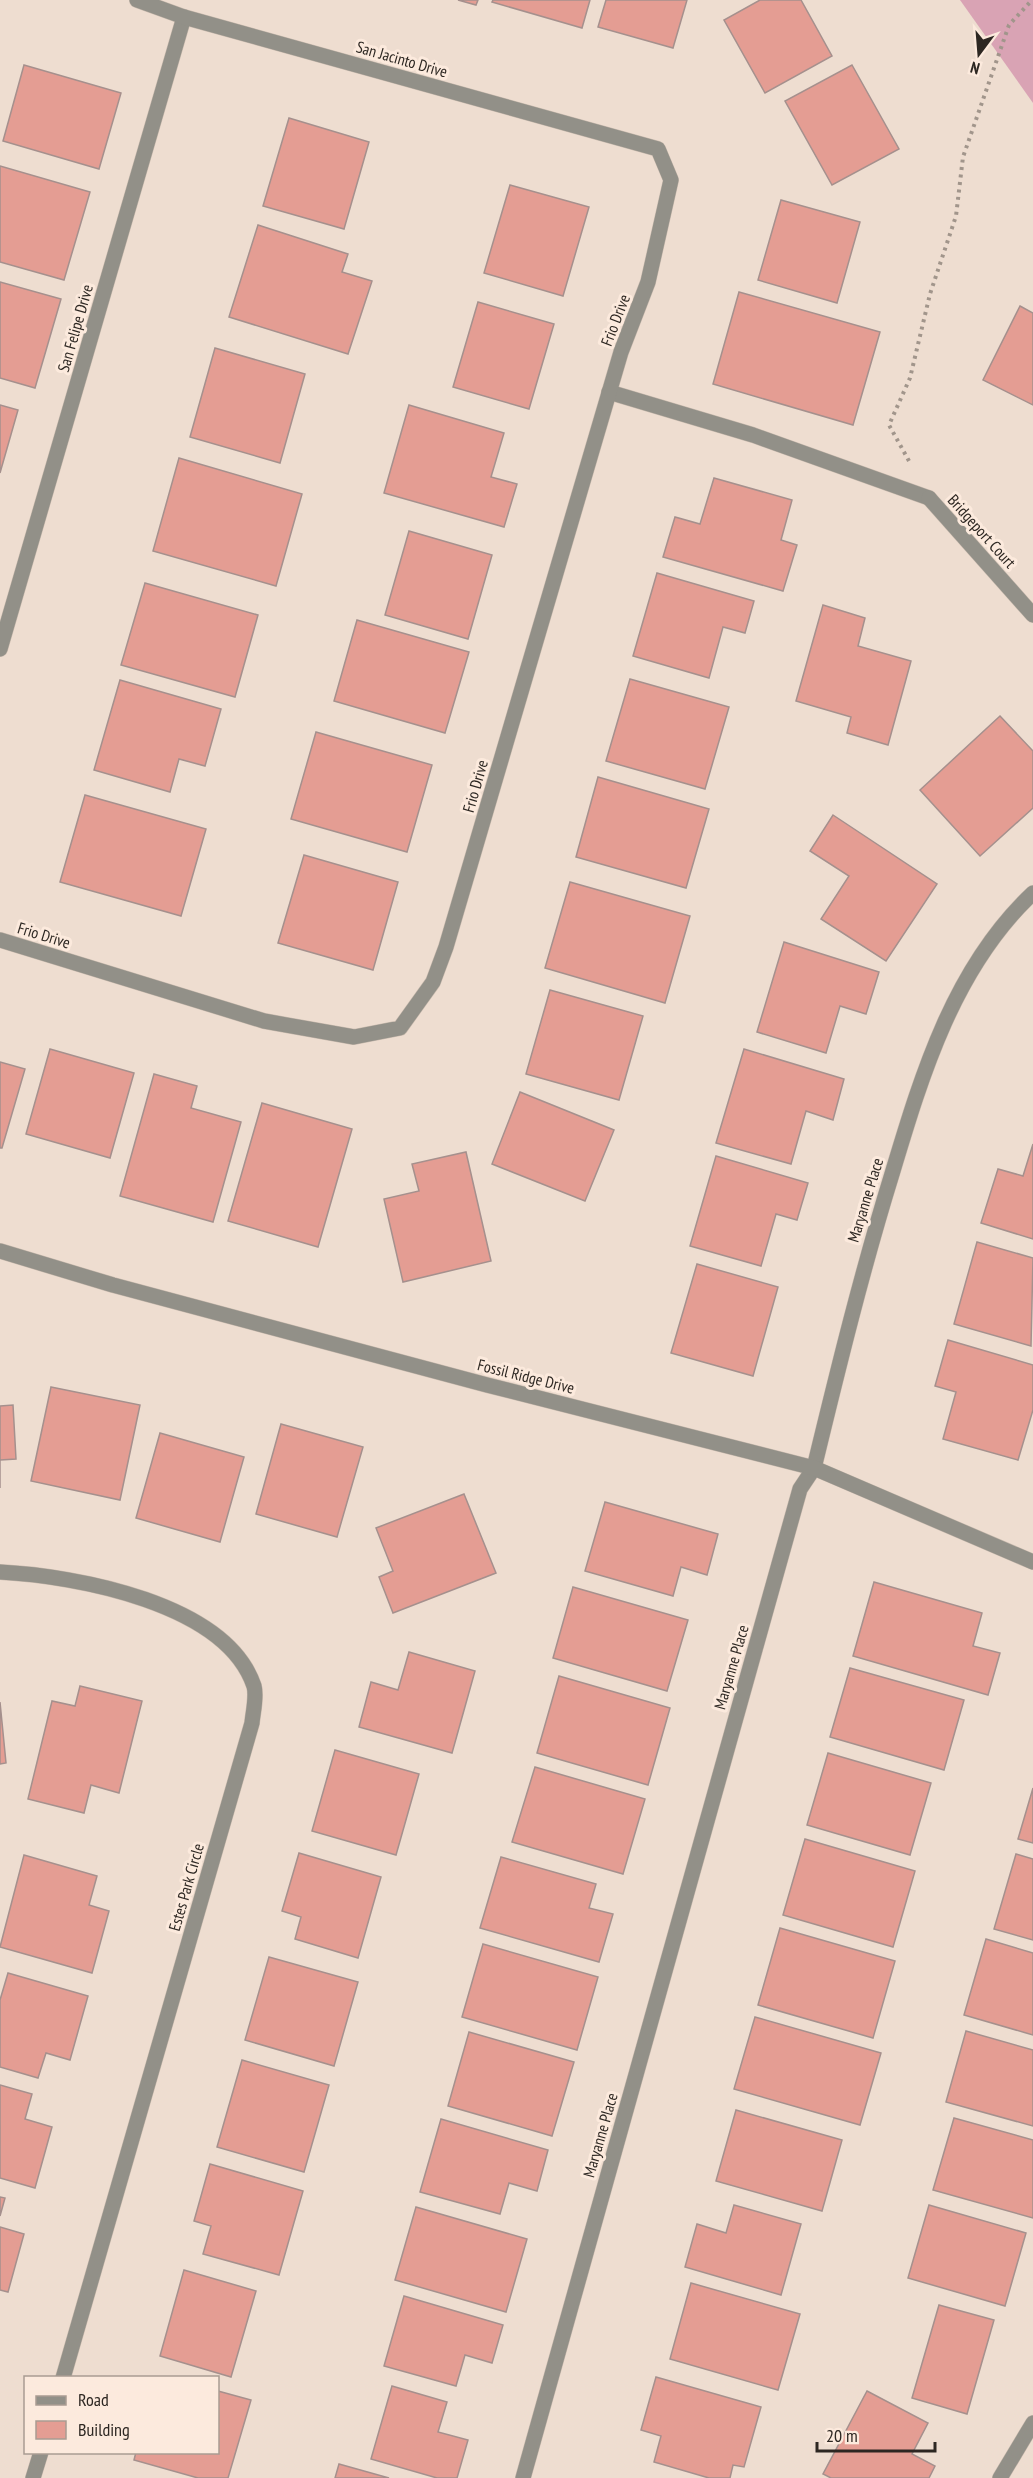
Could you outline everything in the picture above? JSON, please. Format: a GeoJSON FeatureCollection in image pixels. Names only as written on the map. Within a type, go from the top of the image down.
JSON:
{"type":"FeatureCollection","features":[{"type":"Feature","properties":{"kind":"street","name":"San Jacinto Drive"},"geometry":{"type":"LineString","coordinates":[[137,0],[184,17],[658,149]]}},
{"type":"Feature","properties":{"kind":"street","name":"San Felipe Drive"},"geometry":{"type":"LineString","coordinates":[[0,649],[184,17]]}},
{"type":"Feature","properties":{"kind":"street","name":"Frio Drive"},"geometry":{"type":"LineString","coordinates":[[0,940],[264,1021],[354,1037],[400,1029],[434,982],[446,947],[621,352],[648,282],[671,180],[658,149]]}},
{"type":"Feature","properties":{"kind":"street"},"geometry":{"type":"LineString","coordinates":[[609,392],[753,435],[929,498]]}},
{"type":"Feature","properties":{"kind":"street","name":"Bridgeport Court"},"geometry":{"type":"LineString","coordinates":[[929,498],[1033,615]]}},
{"type":"Feature","properties":{"kind":"street","name":"Maryanne Place"},"geometry":{"type":"LineString","coordinates":[[523,2478],[800,1488],[814,1468],[862,1272],[921,1077],[952,1005],[979,961],[1019,906],[1033,893]]}},
{"type":"Feature","properties":{"kind":"street","name":"Fossil Ridge Drive"},"geometry":{"type":"LineString","coordinates":[[0,1251],[113,1285],[453,1376],[814,1468],[1033,1562]]}},
{"type":"Feature","properties":{"kind":"street","name":"Estes Park Circle"},"geometry":{"type":"LineString","coordinates":[[0,1572],[42,1574],[141,1596],[194,1622],[240,1656],[255,1689],[252,1723],[64,2376]]}},
{"type":"Feature","properties":{"kind":"street"},"geometry":{"type":"LineString","coordinates":[[1000,2478],[1033,2422]]}},
{"type":"Feature","properties":{"kind":"street"},"geometry":{"type":"LineString","coordinates":[[33,2478],[40,2454]]}},
{"type":"Feature","properties":{"kind":"path"},"geometry":{"type":"LineString","coordinates":[[929,498],[889,425],[910,378],[930,294],[956,216],[963,157],[1009,25],[1032,0]]}},
{"type":"Feature","properties":{"kind":"shaded area"},"geometry":{"type":"Polygon","coordinates":[[[960,0],[1033,0],[1033,103],[960,0]]]}},
{"type":"Feature","properties":{"kind":"building"},"geometry":{"type":"Polygon","coordinates":[[[458,0],[478,0],[476,5],[458,0]]]}},
{"type":"Feature","properties":{"kind":"building"},"geometry":{"type":"Polygon","coordinates":[[[493,0],[590,0],[582,28],[492,2],[493,0]]]}},
{"type":"Feature","properties":{"kind":"building"},"geometry":{"type":"Polygon","coordinates":[[[606,0],[687,0],[673,48],[598,27],[606,0]]]}},
{"type":"Feature","properties":{"kind":"building"},"geometry":{"type":"Polygon","coordinates":[[[760,0],[801,0],[832,56],[765,93],[724,20],[760,0]]]}},
{"type":"Feature","properties":{"kind":"building"},"geometry":{"type":"Polygon","coordinates":[[[24,65],[121,93],[99,169],[3,141],[24,65]]]}},
{"type":"Feature","properties":{"kind":"building"},"geometry":{"type":"Polygon","coordinates":[[[852,65],[899,149],[832,185],[785,101],[852,65]]]}},
{"type":"Feature","properties":{"kind":"building"},"geometry":{"type":"Polygon","coordinates":[[[289,118],[369,142],[344,229],[263,206],[289,118]]]}},
{"type":"Feature","properties":{"kind":"building"},"geometry":{"type":"Polygon","coordinates":[[[0,166],[90,192],[64,280],[0,262],[0,166]]]}},
{"type":"Feature","properties":{"kind":"building"},"geometry":{"type":"Polygon","coordinates":[[[510,185],[589,207],[563,296],[484,273],[510,185]]]}},
{"type":"Feature","properties":{"kind":"building"},"geometry":{"type":"Polygon","coordinates":[[[781,200],[860,222],[837,303],[758,280],[781,200]]]}},
{"type":"Feature","properties":{"kind":"building"},"geometry":{"type":"Polygon","coordinates":[[[258,225],[348,254],[342,272],[372,281],[348,354],[229,317],[258,225]]]}},
{"type":"Feature","properties":{"kind":"building"},"geometry":{"type":"Polygon","coordinates":[[[0,282],[61,299],[35,388],[0,378],[0,282]]]}},
{"type":"Feature","properties":{"kind":"building"},"geometry":{"type":"Polygon","coordinates":[[[739,292],[880,332],[853,425],[713,384],[739,292]]]}},
{"type":"Feature","properties":{"kind":"building"},"geometry":{"type":"Polygon","coordinates":[[[478,302],[554,324],[529,409],[453,387],[478,302]]]}},
{"type":"Feature","properties":{"kind":"building"},"geometry":{"type":"Polygon","coordinates":[[[1020,306],[1033,313],[1033,405],[983,380],[1020,306]]]}},
{"type":"Feature","properties":{"kind":"building"},"geometry":{"type":"Polygon","coordinates":[[[215,348],[305,374],[280,463],[190,437],[215,348]]]}},
{"type":"Feature","properties":{"kind":"building"},"geometry":{"type":"Polygon","coordinates":[[[0,405],[18,410],[0,473],[0,405]]]}},
{"type":"Feature","properties":{"kind":"building"},"geometry":{"type":"Polygon","coordinates":[[[409,405],[504,433],[491,477],[517,484],[504,527],[384,493],[409,405]]]}},
{"type":"Feature","properties":{"kind":"building"},"geometry":{"type":"Polygon","coordinates":[[[179,458],[302,494],[276,586],[153,551],[179,458]]]}},
{"type":"Feature","properties":{"kind":"building"},"geometry":{"type":"Polygon","coordinates":[[[714,478],[792,500],[781,540],[797,545],[783,591],[663,557],[675,517],[700,524],[714,478]]]}},
{"type":"Feature","properties":{"kind":"building"},"geometry":{"type":"Polygon","coordinates":[[[409,531],[492,555],[468,639],[385,615],[409,531]]]}},
{"type":"Feature","properties":{"kind":"building"},"geometry":{"type":"Polygon","coordinates":[[[657,573],[754,601],[745,633],[723,627],[709,678],[633,656],[657,573]]]}},
{"type":"Feature","properties":{"kind":"building"},"geometry":{"type":"Polygon","coordinates":[[[145,583],[258,615],[235,697],[121,665],[145,583]]]}},
{"type":"Feature","properties":{"kind":"building"},"geometry":{"type":"Polygon","coordinates":[[[823,605],[865,618],[858,646],[911,661],[888,745],[847,733],[851,717],[796,701],[823,605]]]}},
{"type":"Feature","properties":{"kind":"building"},"geometry":{"type":"Polygon","coordinates":[[[357,620],[469,652],[445,733],[334,701],[357,620]]]}},
{"type":"Feature","properties":{"kind":"building"},"geometry":{"type":"Polygon","coordinates":[[[630,679],[729,707],[705,789],[606,761],[630,679]]]}},
{"type":"Feature","properties":{"kind":"building"},"geometry":{"type":"Polygon","coordinates":[[[120,680],[221,709],[205,766],[179,759],[170,792],[94,770],[120,680]]]}},
{"type":"Feature","properties":{"kind":"building"},"geometry":{"type":"Polygon","coordinates":[[[1000,716],[1033,751],[1033,808],[980,856],[920,790],[1000,716]]]}},
{"type":"Feature","properties":{"kind":"building"},"geometry":{"type":"Polygon","coordinates":[[[316,732],[432,765],[407,852],[291,819],[316,732]]]}},
{"type":"Feature","properties":{"kind":"building"},"geometry":{"type":"Polygon","coordinates":[[[598,777],[709,809],[686,888],[576,857],[598,777]]]}},
{"type":"Feature","properties":{"kind":"building"},"geometry":{"type":"Polygon","coordinates":[[[85,795],[206,829],[181,916],[60,882],[85,795]]]}},
{"type":"Feature","properties":{"kind":"building"},"geometry":{"type":"Polygon","coordinates":[[[833,815],[937,884],[886,961],[821,919],[849,876],[810,851],[833,815]]]}},
{"type":"Feature","properties":{"kind":"building"},"geometry":{"type":"Polygon","coordinates":[[[304,855],[398,882],[373,970],[278,943],[304,855]]]}},
{"type":"Feature","properties":{"kind":"building"},"geometry":{"type":"Polygon","coordinates":[[[570,882],[690,916],[665,1003],[545,968],[570,882]]]}},
{"type":"Feature","properties":{"kind":"building"},"geometry":{"type":"Polygon","coordinates":[[[784,942],[879,972],[866,1014],[840,1006],[826,1053],[757,1032],[784,942]]]}},
{"type":"Feature","properties":{"kind":"building"},"geometry":{"type":"Polygon","coordinates":[[[550,990],[643,1016],[619,1100],[526,1074],[550,990]]]}},
{"type":"Feature","properties":{"kind":"building"},"geometry":{"type":"Polygon","coordinates":[[[50,1049],[134,1073],[110,1158],[26,1134],[50,1049]]]}},
{"type":"Feature","properties":{"kind":"building"},"geometry":{"type":"Polygon","coordinates":[[[744,1049],[844,1079],[833,1120],[806,1111],[791,1164],[716,1143],[744,1049]]]}},
{"type":"Feature","properties":{"kind":"building"},"geometry":{"type":"Polygon","coordinates":[[[0,1062],[25,1069],[2,1148],[0,1148],[0,1062]]]}},
{"type":"Feature","properties":{"kind":"building"},"geometry":{"type":"Polygon","coordinates":[[[154,1074],[197,1086],[191,1108],[241,1122],[213,1222],[120,1196],[154,1074]]]}},
{"type":"Feature","properties":{"kind":"building"},"geometry":{"type":"Polygon","coordinates":[[[520,1092],[614,1130],[585,1201],[492,1164],[520,1092]]]}},
{"type":"Feature","properties":{"kind":"building"},"geometry":{"type":"Polygon","coordinates":[[[262,1103],[352,1129],[318,1247],[228,1221],[262,1103]]]}},
{"type":"Feature","properties":{"kind":"building"},"geometry":{"type":"Polygon","coordinates":[[[1033,1144],[1033,1239],[981,1223],[998,1169],[1023,1176],[1033,1144]]]}},
{"type":"Feature","properties":{"kind":"building"},"geometry":{"type":"Polygon","coordinates":[[[466,1152],[491,1261],[403,1282],[384,1199],[419,1191],[412,1164],[466,1152]]]}},
{"type":"Feature","properties":{"kind":"building"},"geometry":{"type":"Polygon","coordinates":[[[716,1156],[808,1183],[797,1220],[776,1214],[761,1266],[690,1246],[716,1156]]]}},
{"type":"Feature","properties":{"kind":"building"},"geometry":{"type":"Polygon","coordinates":[[[977,1242],[1033,1258],[1031,1346],[954,1324],[977,1242]]]}},
{"type":"Feature","properties":{"kind":"building"},"geometry":{"type":"Polygon","coordinates":[[[697,1264],[778,1287],[753,1376],[671,1353],[697,1264]]]}},
{"type":"Feature","properties":{"kind":"building"},"geometry":{"type":"Polygon","coordinates":[[[948,1340],[1033,1365],[1033,1410],[1018,1460],[943,1439],[956,1392],[935,1386],[948,1340]]]}},
{"type":"Feature","properties":{"kind":"building"},"geometry":{"type":"Polygon","coordinates":[[[51,1387],[140,1405],[120,1500],[31,1481],[51,1387]]]}},
{"type":"Feature","properties":{"kind":"building"},"geometry":{"type":"Polygon","coordinates":[[[13,1405],[16,1459],[0,1460],[0,1406],[13,1405]]]}},
{"type":"Feature","properties":{"kind":"building"},"geometry":{"type":"Polygon","coordinates":[[[281,1424],[363,1447],[337,1537],[256,1514],[281,1424]]]}},
{"type":"Feature","properties":{"kind":"building"},"geometry":{"type":"Polygon","coordinates":[[[160,1433],[244,1457],[220,1542],[136,1518],[160,1433]]]}},
{"type":"Feature","properties":{"kind":"building"},"geometry":{"type":"Polygon","coordinates":[[[464,1494],[496,1573],[393,1613],[379,1577],[393,1571],[376,1528],[464,1494]]]}},
{"type":"Feature","properties":{"kind":"building"},"geometry":{"type":"Polygon","coordinates":[[[605,1502],[718,1534],[707,1575],[681,1567],[673,1596],[585,1571],[605,1502]]]}},
{"type":"Feature","properties":{"kind":"building"},"geometry":{"type":"Polygon","coordinates":[[[874,1582],[982,1613],[973,1646],[1000,1653],[988,1695],[853,1656],[874,1582]]]}},
{"type":"Feature","properties":{"kind":"building"},"geometry":{"type":"Polygon","coordinates":[[[573,1587],[688,1620],[667,1691],[553,1658],[573,1587]]]}},
{"type":"Feature","properties":{"kind":"building"},"geometry":{"type":"Polygon","coordinates":[[[409,1652],[475,1671],[452,1753],[359,1727],[371,1682],[398,1690],[409,1652]]]}},
{"type":"Feature","properties":{"kind":"building"},"geometry":{"type":"Polygon","coordinates":[[[850,1668],[964,1700],[944,1770],[830,1737],[850,1668]]]}},
{"type":"Feature","properties":{"kind":"building"},"geometry":{"type":"Polygon","coordinates":[[[559,1676],[670,1708],[648,1785],[537,1753],[559,1676]]]}},
{"type":"Feature","properties":{"kind":"building"},"geometry":{"type":"Polygon","coordinates":[[[80,1686],[142,1701],[119,1793],[91,1785],[84,1813],[28,1799],[52,1701],[75,1706],[80,1686]]]}},
{"type":"Feature","properties":{"kind":"building"},"geometry":{"type":"Polygon","coordinates":[[[0,1702],[6,1763],[0,1764],[0,1702]]]}},
{"type":"Feature","properties":{"kind":"building"},"geometry":{"type":"Polygon","coordinates":[[[335,1750],[419,1774],[396,1855],[312,1831],[335,1750]]]}},
{"type":"Feature","properties":{"kind":"building"},"geometry":{"type":"Polygon","coordinates":[[[828,1753],[931,1783],[910,1855],[807,1825],[828,1753]]]}},
{"type":"Feature","properties":{"kind":"building"},"geometry":{"type":"Polygon","coordinates":[[[535,1767],[645,1799],[623,1874],[512,1842],[535,1767]]]}},
{"type":"Feature","properties":{"kind":"building"},"geometry":{"type":"Polygon","coordinates":[[[1033,1788],[1033,1843],[1018,1839],[1033,1788]]]}},
{"type":"Feature","properties":{"kind":"building"},"geometry":{"type":"Polygon","coordinates":[[[805,1839],[915,1871],[893,1947],[783,1915],[805,1839]]]}},
{"type":"Feature","properties":{"kind":"building"},"geometry":{"type":"Polygon","coordinates":[[[299,1853],[381,1877],[358,1958],[295,1939],[301,1917],[282,1911],[299,1853]]]}},
{"type":"Feature","properties":{"kind":"building"},"geometry":{"type":"Polygon","coordinates":[[[1016,1854],[1033,1859],[1033,1940],[994,1929],[1016,1854]]]}},
{"type":"Feature","properties":{"kind":"building"},"geometry":{"type":"Polygon","coordinates":[[[24,1855],[97,1876],[89,1905],[109,1911],[92,1973],[0,1947],[24,1855]]]}},
{"type":"Feature","properties":{"kind":"building"},"geometry":{"type":"Polygon","coordinates":[[[501,1857],[596,1884],[589,1908],[613,1914],[599,1962],[480,1928],[501,1857]]]}},
{"type":"Feature","properties":{"kind":"building"},"geometry":{"type":"Polygon","coordinates":[[[780,1928],[895,1961],[873,2038],[758,2005],[780,1928]]]}},
{"type":"Feature","properties":{"kind":"building"},"geometry":{"type":"Polygon","coordinates":[[[986,1939],[1033,1953],[1033,2035],[964,2015],[986,1939]]]}},
{"type":"Feature","properties":{"kind":"building"},"geometry":{"type":"Polygon","coordinates":[[[483,1944],[598,1977],[577,2050],[462,2017],[483,1944]]]}},
{"type":"Feature","properties":{"kind":"building"},"geometry":{"type":"Polygon","coordinates":[[[269,1957],[358,1982],[334,2066],[245,2040],[269,1957]]]}},
{"type":"Feature","properties":{"kind":"building"},"geometry":{"type":"Polygon","coordinates":[[[8,1973],[88,1996],[70,2060],[46,2053],[38,2078],[0,2067],[0,2000],[8,1973]]]}},
{"type":"Feature","properties":{"kind":"building"},"geometry":{"type":"Polygon","coordinates":[[[755,2017],[881,2053],[860,2125],[734,2089],[755,2017]]]}},
{"type":"Feature","properties":{"kind":"building"},"geometry":{"type":"Polygon","coordinates":[[[966,2031],[1033,2050],[1033,2126],[946,2102],[966,2031]]]}},
{"type":"Feature","properties":{"kind":"building"},"geometry":{"type":"Polygon","coordinates":[[[469,2032],[574,2062],[552,2136],[448,2106],[469,2032]]]}},
{"type":"Feature","properties":{"kind":"building"},"geometry":{"type":"Polygon","coordinates":[[[242,2060],[329,2085],[304,2172],[217,2147],[242,2060]]]}},
{"type":"Feature","properties":{"kind":"building"},"geometry":{"type":"Polygon","coordinates":[[[0,2085],[32,2094],[25,2119],[52,2127],[35,2188],[0,2178],[0,2085]]]}},
{"type":"Feature","properties":{"kind":"building"},"geometry":{"type":"Polygon","coordinates":[[[736,2110],[842,2140],[822,2211],[716,2181],[736,2110]]]}},
{"type":"Feature","properties":{"kind":"building"},"geometry":{"type":"Polygon","coordinates":[[[954,2118],[1033,2140],[1033,2218],[933,2190],[954,2118]]]}},
{"type":"Feature","properties":{"kind":"building"},"geometry":{"type":"Polygon","coordinates":[[[441,2119],[548,2150],[537,2191],[509,2183],[500,2214],[420,2192],[441,2119]]]}},
{"type":"Feature","properties":{"kind":"building"},"geometry":{"type":"Polygon","coordinates":[[[210,2164],[303,2191],[279,2275],[203,2254],[211,2226],[194,2221],[210,2164]]]}},
{"type":"Feature","properties":{"kind":"building"},"geometry":{"type":"Polygon","coordinates":[[[0,2197],[5,2198],[0,2216],[0,2197]]]}},
{"type":"Feature","properties":{"kind":"building"},"geometry":{"type":"Polygon","coordinates":[[[734,2205],[801,2224],[781,2295],[685,2267],[697,2224],[726,2233],[734,2205]]]}},
{"type":"Feature","properties":{"kind":"building"},"geometry":{"type":"Polygon","coordinates":[[[929,2205],[1026,2233],[1005,2306],[908,2278],[929,2205]]]}},
{"type":"Feature","properties":{"kind":"building"},"geometry":{"type":"Polygon","coordinates":[[[416,2207],[527,2239],[506,2312],[395,2280],[416,2207]]]}},
{"type":"Feature","properties":{"kind":"building"},"geometry":{"type":"Polygon","coordinates":[[[0,2227],[24,2234],[8,2292],[0,2290],[0,2227]]]}},
{"type":"Feature","properties":{"kind":"building"},"geometry":{"type":"Polygon","coordinates":[[[184,2270],[256,2291],[231,2377],[160,2356],[184,2270]]]}},
{"type":"Feature","properties":{"kind":"building"},"geometry":{"type":"Polygon","coordinates":[[[691,2283],[800,2314],[778,2390],[670,2359],[691,2283]]]}},
{"type":"Feature","properties":{"kind":"building"},"geometry":{"type":"Polygon","coordinates":[[[404,2296],[503,2325],[492,2363],[465,2355],[456,2386],[384,2366],[404,2296]]]}},
{"type":"Feature","properties":{"kind":"building"},"geometry":{"type":"Polygon","coordinates":[[[939,2305],[994,2320],[967,2414],[912,2398],[939,2305]]]}},
{"type":"Feature","properties":{"kind":"building"},"geometry":{"type":"Polygon","coordinates":[[[656,2377],[761,2407],[744,2467],[733,2465],[730,2478],[709,2478],[654,2462],[661,2436],[641,2430],[656,2377]]]}},
{"type":"Feature","properties":{"kind":"building"},"geometry":{"type":"Polygon","coordinates":[[[392,2386],[447,2402],[438,2432],[468,2440],[457,2478],[437,2478],[371,2459],[392,2386]]]}},
{"type":"Feature","properties":{"kind":"building"},"geometry":{"type":"Polygon","coordinates":[[[219,2391],[251,2400],[228,2478],[198,2478],[134,2460],[136,2454],[219,2454],[219,2391]]]}},
{"type":"Feature","properties":{"kind":"building"},"geometry":{"type":"Polygon","coordinates":[[[867,2391],[928,2423],[912,2454],[935,2466],[929,2478],[831,2478],[823,2474],[867,2391]]]}},
{"type":"Feature","properties":{"kind":"building"},"geometry":{"type":"Polygon","coordinates":[[[339,2464],[389,2478],[335,2478],[339,2464]]]}}]}
